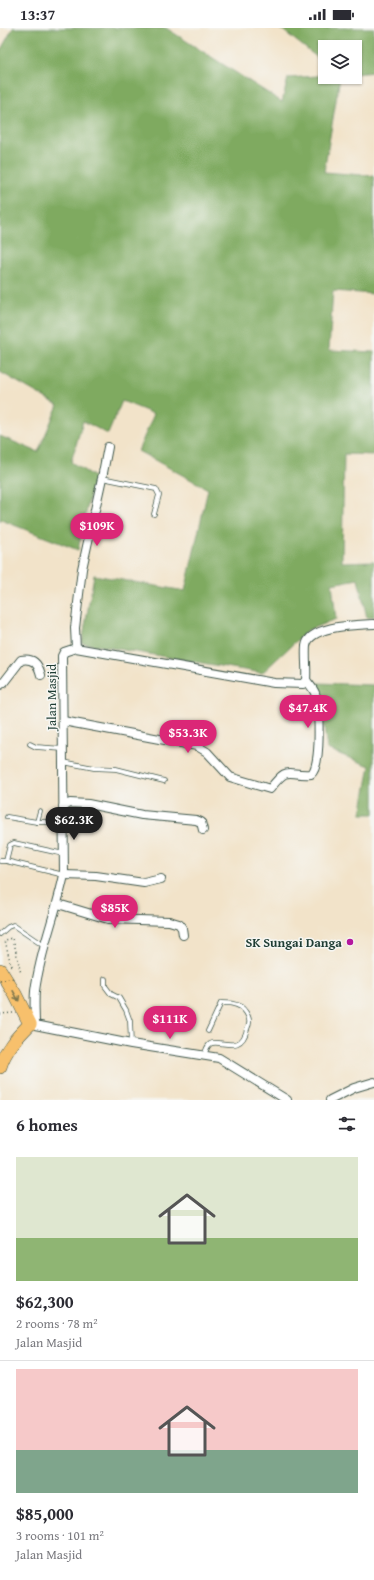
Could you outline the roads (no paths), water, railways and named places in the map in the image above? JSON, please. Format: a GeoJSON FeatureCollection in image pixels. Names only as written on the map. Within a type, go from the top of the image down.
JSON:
{"type":"FeatureCollection","features":[{"type":"Feature","properties":{"kind":"highway"},"geometry":{"type":"LineString","coordinates":[[0,1068],[8,1049],[18,1036],[32,1024],[15,994],[6,970]]}},
{"type":"Feature","properties":{"kind":"street"},"geometry":{"type":"LineString","coordinates":[[108,447],[82,569],[75,628],[76,648],[274,683],[299,685],[303,684],[306,680]]}},
{"type":"Feature","properties":{"kind":"street"},"geometry":{"type":"LineString","coordinates":[[63,721],[197,746],[207,752],[230,777],[270,789],[280,776],[288,772],[311,774],[314,772],[316,767],[318,743],[315,693],[306,680],[306,645],[308,639],[317,632],[341,627],[374,624]]}},
{"type":"Feature","properties":{"kind":"street","name":"Jalan Masjid"},"geometry":{"type":"LineString","coordinates":[[32,1024],[35,992],[64,875],[62,656],[67,650],[76,648]]}},
{"type":"Feature","properties":{"kind":"street"},"geometry":{"type":"LineString","coordinates":[[0,685],[21,660],[28,659],[34,661],[41,675]]}},
{"type":"Feature","properties":{"kind":"street"},"geometry":{"type":"LineString","coordinates":[[63,808],[70,804],[88,804],[142,815],[196,820],[202,822],[202,830]]}},
{"type":"Feature","properties":{"kind":"street"},"geometry":{"type":"LineString","coordinates":[[64,875],[96,876],[144,883],[161,879]]}},
{"type":"Feature","properties":{"kind":"street"},"geometry":{"type":"LineString","coordinates":[[58,904],[108,919],[168,921],[179,924],[182,928],[183,935]]}},
{"type":"Feature","properties":{"kind":"street"},"geometry":{"type":"LineString","coordinates":[[32,1024],[131,1044],[219,1058],[287,1100]]}},
{"type":"Feature","properties":{"kind":"street"},"geometry":{"type":"LineString","coordinates":[[330,1100],[354,1088],[374,1082]]}},
{"type":"Feature","properties":{"kind":"lane"},"geometry":{"type":"LineString","coordinates":[[102,478],[156,489],[159,495],[154,514]]}},
{"type":"Feature","properties":{"kind":"lane"},"geometry":{"type":"LineString","coordinates":[[30,744],[36,747],[63,749]]}},
{"type":"Feature","properties":{"kind":"lane"},"geometry":{"type":"LineString","coordinates":[[63,762],[94,768],[116,769],[164,781]]}},
{"type":"Feature","properties":{"kind":"lane"},"geometry":{"type":"LineString","coordinates":[[37,822],[40,811]]}},
{"type":"Feature","properties":{"kind":"lane"},"geometry":{"type":"LineString","coordinates":[[7,817],[37,822],[64,822]]}},
{"type":"Feature","properties":{"kind":"lane"},"geometry":{"type":"LineString","coordinates":[[6,861],[10,845],[14,843],[64,854]]}},
{"type":"Feature","properties":{"kind":"lane"},"geometry":{"type":"LineString","coordinates":[[0,861],[6,861],[64,875]]}},
{"type":"Feature","properties":{"kind":"lane"},"geometry":{"type":"LineString","coordinates":[[0,934],[8,926],[13,925],[45,947]]}},
{"type":"Feature","properties":{"kind":"lane"},"geometry":{"type":"LineString","coordinates":[[105,980],[105,986],[111,994],[120,998],[126,1010],[130,1021],[131,1044]]}},
{"type":"Feature","properties":{"kind":"lane"},"geometry":{"type":"LineString","coordinates":[[204,1055],[211,1043],[228,1046],[238,1043],[246,1036],[250,1020],[243,1008],[233,1002],[221,1003],[208,1031]]}},
{"type":"Feature","properties":{"kind":"place","name":"SK Sungai Danga"},"geometry":{"type":"Point","coordinates":[350,942]}}]}
